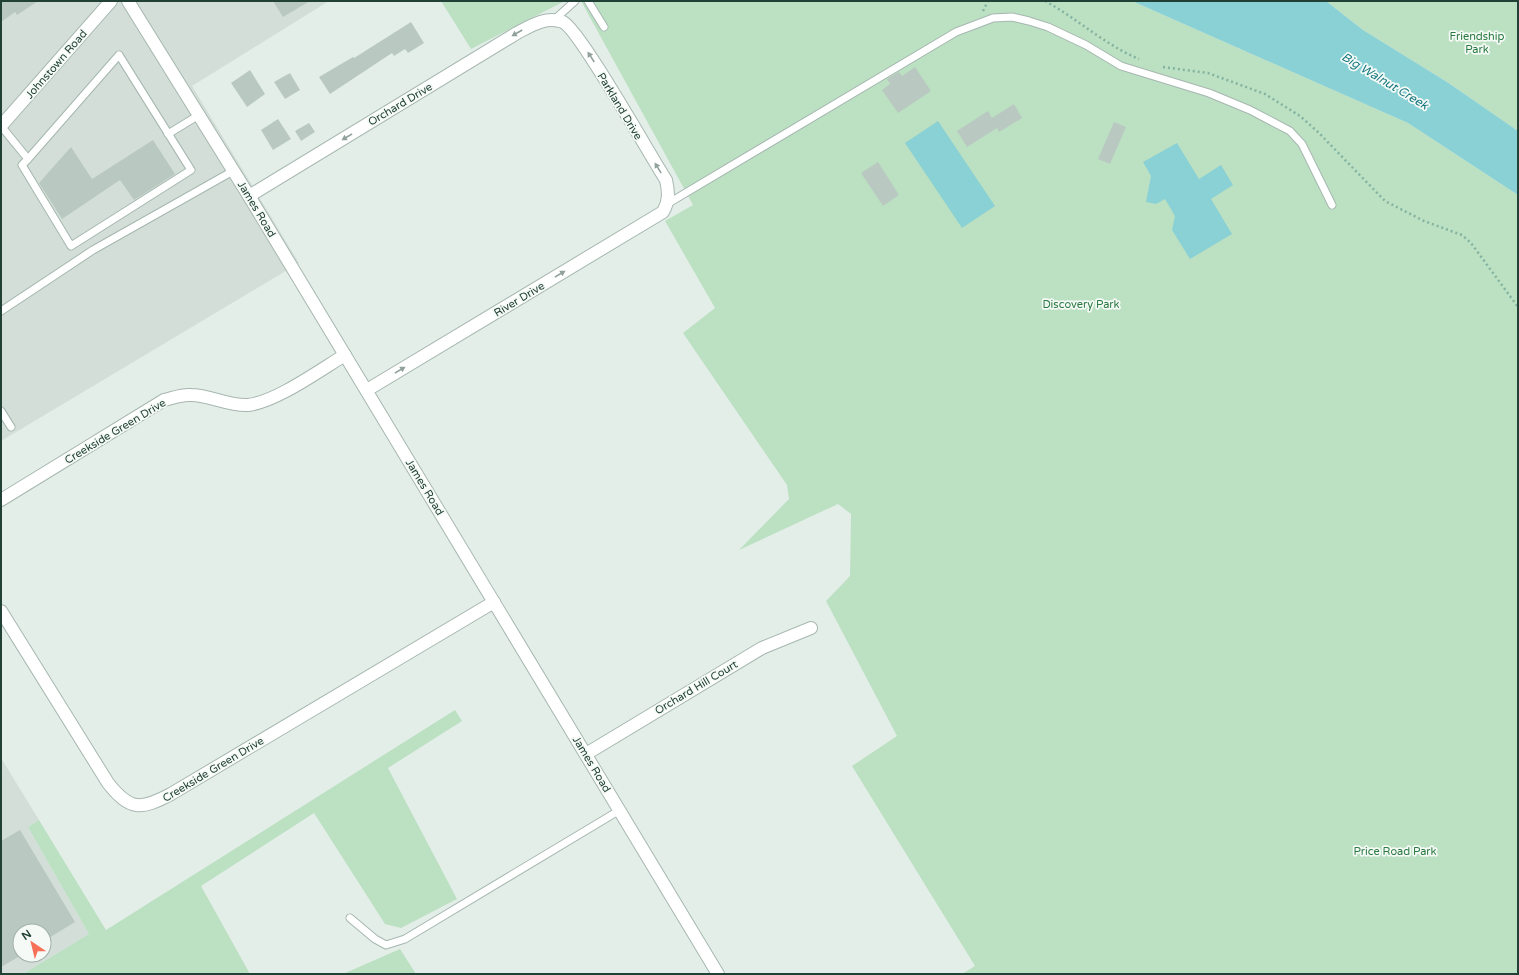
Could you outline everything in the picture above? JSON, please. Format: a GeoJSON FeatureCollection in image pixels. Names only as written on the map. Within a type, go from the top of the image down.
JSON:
{"type":"FeatureCollection","features":[{"type":"Feature","properties":{"kind":"street","name":"Johnstown Road"},"geometry":{"type":"LineString","coordinates":[[1,126],[111,1]]}},
{"type":"Feature","properties":{"kind":"street","name":"James Road"},"geometry":{"type":"LineString","coordinates":[[128,1],[367,390],[718,974]]}},
{"type":"Feature","properties":{"kind":"street","name":"Orchard Drive"},"geometry":{"type":"LineString","coordinates":[[249,196],[517,33],[540,21],[553,20]]}},
{"type":"Feature","properties":{"kind":"street","name":"Parkland Drive"},"geometry":{"type":"LineString","coordinates":[[553,20],[564,23],[576,34],[666,180],[669,192],[667,204]]}},
{"type":"Feature","properties":{"kind":"street","name":"River Drive"},"geometry":{"type":"LineString","coordinates":[[367,390],[656,217],[663,212],[667,204]]}},
{"type":"Feature","properties":{"kind":"street","name":"Creekside Green Drive"},"geometry":{"type":"LineString","coordinates":[[1,500],[164,400],[191,394],[229,403],[248,405],[262,402],[281,393],[345,355]]}},
{"type":"Feature","properties":{"kind":"street","name":"Creekside Green Drive"},"geometry":{"type":"LineString","coordinates":[[1,611],[108,783],[119,797],[129,804],[142,806],[156,802],[494,602]]}},
{"type":"Feature","properties":{"kind":"street","name":"Orchard Hill Court"},"geometry":{"type":"LineString","coordinates":[[586,754],[762,648],[811,628]]}},
{"type":"Feature","properties":{"kind":"lane"},"geometry":{"type":"LineString","coordinates":[[553,20],[575,1]]}},
{"type":"Feature","properties":{"kind":"lane"},"geometry":{"type":"LineString","coordinates":[[588,1],[604,27]]}},
{"type":"Feature","properties":{"kind":"lane"},"geometry":{"type":"LineString","coordinates":[[667,204],[956,32],[993,18],[1012,17],[1048,27],[1086,45],[1121,66],[1209,93],[1250,110],[1290,131],[1302,144],[1332,205]]}},
{"type":"Feature","properties":{"kind":"lane"},"geometry":{"type":"LineString","coordinates":[[119,55],[191,170],[71,246],[22,165],[28,159],[119,55]]}},
{"type":"Feature","properties":{"kind":"lane"},"geometry":{"type":"LineString","coordinates":[[168,134],[199,115]]}},
{"type":"Feature","properties":{"kind":"lane"},"geometry":{"type":"LineString","coordinates":[[1,126],[28,159]]}},
{"type":"Feature","properties":{"kind":"lane"},"geometry":{"type":"LineString","coordinates":[[1,311],[93,250],[233,170]]}},
{"type":"Feature","properties":{"kind":"lane"},"geometry":{"type":"LineString","coordinates":[[1,411],[11,427]]}},
{"type":"Feature","properties":{"kind":"lane"},"geometry":{"type":"LineString","coordinates":[[350,918],[375,939],[386,945],[405,939],[620,810]]}},
{"type":"Feature","properties":{"kind":"shaded area"},"geometry":{"type":"Polygon","coordinates":[[[1,1],[329,1],[192,86],[299,263],[1,441],[1,1]]]}},
{"type":"Feature","properties":{"kind":"shaded area"},"geometry":{"type":"Polygon","coordinates":[[[1,758],[39,820],[28,827],[89,934],[52,956],[52,923],[12,923],[12,963],[41,963],[23,974],[1,974],[1,758]]]}},
{"type":"Feature","properties":{"kind":"green space"},"geometry":{"type":"Polygon","coordinates":[[[441,1],[565,1],[471,49],[441,1]]]}},
{"type":"Feature","properties":{"kind":"green space"},"geometry":{"type":"Polygon","coordinates":[[[581,1],[1132,1],[1408,123],[1518,195],[1518,974],[962,974],[975,966],[852,766],[897,736],[826,601],[850,576],[851,514],[838,504],[739,550],[789,499],[787,485],[683,333],[715,308],[665,221],[693,205],[581,1]]]}},
{"type":"Feature","properties":{"kind":"green space","name":"Friendship Park"},"geometry":{"type":"Polygon","coordinates":[[[1326,1],[1518,1],[1518,131],[1447,82],[1363,30],[1326,1]]]}},
{"type":"Feature","properties":{"kind":"green space"},"geometry":{"type":"Polygon","coordinates":[[[455,710],[462,721],[388,768],[457,899],[401,928],[385,924],[314,813],[201,886],[250,974],[23,974],[41,963],[52,963],[52,956],[89,934],[28,827],[39,820],[106,930],[455,710]]]}},
{"type":"Feature","properties":{"kind":"green space"},"geometry":{"type":"Polygon","coordinates":[[[400,949],[416,974],[343,974],[400,949]]]}},
{"type":"Feature","properties":{"kind":"water","name":"Big Walnut Creek"},"geometry":{"type":"Polygon","coordinates":[[[1132,1],[1326,1],[1363,30],[1447,82],[1518,131],[1518,195],[1408,123],[1132,1]]]}},
{"type":"Feature","properties":{"kind":"water"},"geometry":{"type":"Polygon","coordinates":[[[938,121],[995,206],[962,228],[905,143],[938,121]]]}},
{"type":"Feature","properties":{"kind":"water"},"geometry":{"type":"Polygon","coordinates":[[[1177,143],[1199,179],[1221,165],[1233,185],[1211,199],[1232,234],[1190,259],[1172,230],[1175,216],[1165,199],[1156,204],[1146,202],[1151,176],[1143,162],[1177,143]]]}},
{"type":"Feature","properties":{"kind":"building"},"geometry":{"type":"Polygon","coordinates":[[[1,1],[38,1],[17,15],[15,12],[1,22],[1,1]]]}},
{"type":"Feature","properties":{"kind":"building"},"geometry":{"type":"Polygon","coordinates":[[[273,1],[310,1],[283,17],[273,1]]]}},
{"type":"Feature","properties":{"kind":"building"},"geometry":{"type":"Polygon","coordinates":[[[411,22],[424,43],[408,53],[405,49],[394,56],[392,53],[330,94],[319,77],[353,57],[354,58],[411,22]]]}},
{"type":"Feature","properties":{"kind":"building"},"geometry":{"type":"Polygon","coordinates":[[[915,67],[931,91],[898,113],[882,90],[890,84],[887,79],[899,72],[902,76],[915,67]]]}},
{"type":"Feature","properties":{"kind":"building"},"geometry":{"type":"Polygon","coordinates":[[[250,70],[265,94],[247,107],[231,83],[250,70]]]}},
{"type":"Feature","properties":{"kind":"building"},"geometry":{"type":"Polygon","coordinates":[[[290,73],[300,90],[285,99],[274,82],[290,73]]]}},
{"type":"Feature","properties":{"kind":"building"},"geometry":{"type":"Polygon","coordinates":[[[1014,104],[1022,118],[999,132],[997,128],[967,147],[957,131],[988,111],[992,118],[1014,104]]]}},
{"type":"Feature","properties":{"kind":"building"},"geometry":{"type":"Polygon","coordinates":[[[278,119],[291,139],[273,150],[261,130],[278,119]]]}},
{"type":"Feature","properties":{"kind":"building"},"geometry":{"type":"Polygon","coordinates":[[[1114,122],[1126,127],[1110,164],[1098,159],[1114,122]]]}},
{"type":"Feature","properties":{"kind":"building"},"geometry":{"type":"Polygon","coordinates":[[[309,123],[315,132],[301,141],[295,131],[309,123]]]}},
{"type":"Feature","properties":{"kind":"building"},"geometry":{"type":"Polygon","coordinates":[[[153,140],[175,174],[134,200],[120,180],[62,219],[39,183],[71,147],[92,179],[153,140]]]}},
{"type":"Feature","properties":{"kind":"building"},"geometry":{"type":"Polygon","coordinates":[[[878,162],[899,195],[883,206],[861,173],[878,162]]]}},
{"type":"Feature","properties":{"kind":"building"},"geometry":{"type":"Polygon","coordinates":[[[20,830],[75,922],[52,936],[52,923],[12,923],[12,961],[1,967],[1,841],[20,830]]]}},
{"type":"Feature","properties":{"kind":"park label","name":"Discovery Park"},"geometry":{"type":"Point","coordinates":[1081,304]}},
{"type":"Feature","properties":{"kind":"park label","name":"Price Road Park"},"geometry":{"type":"Point","coordinates":[1395,851]}}]}
